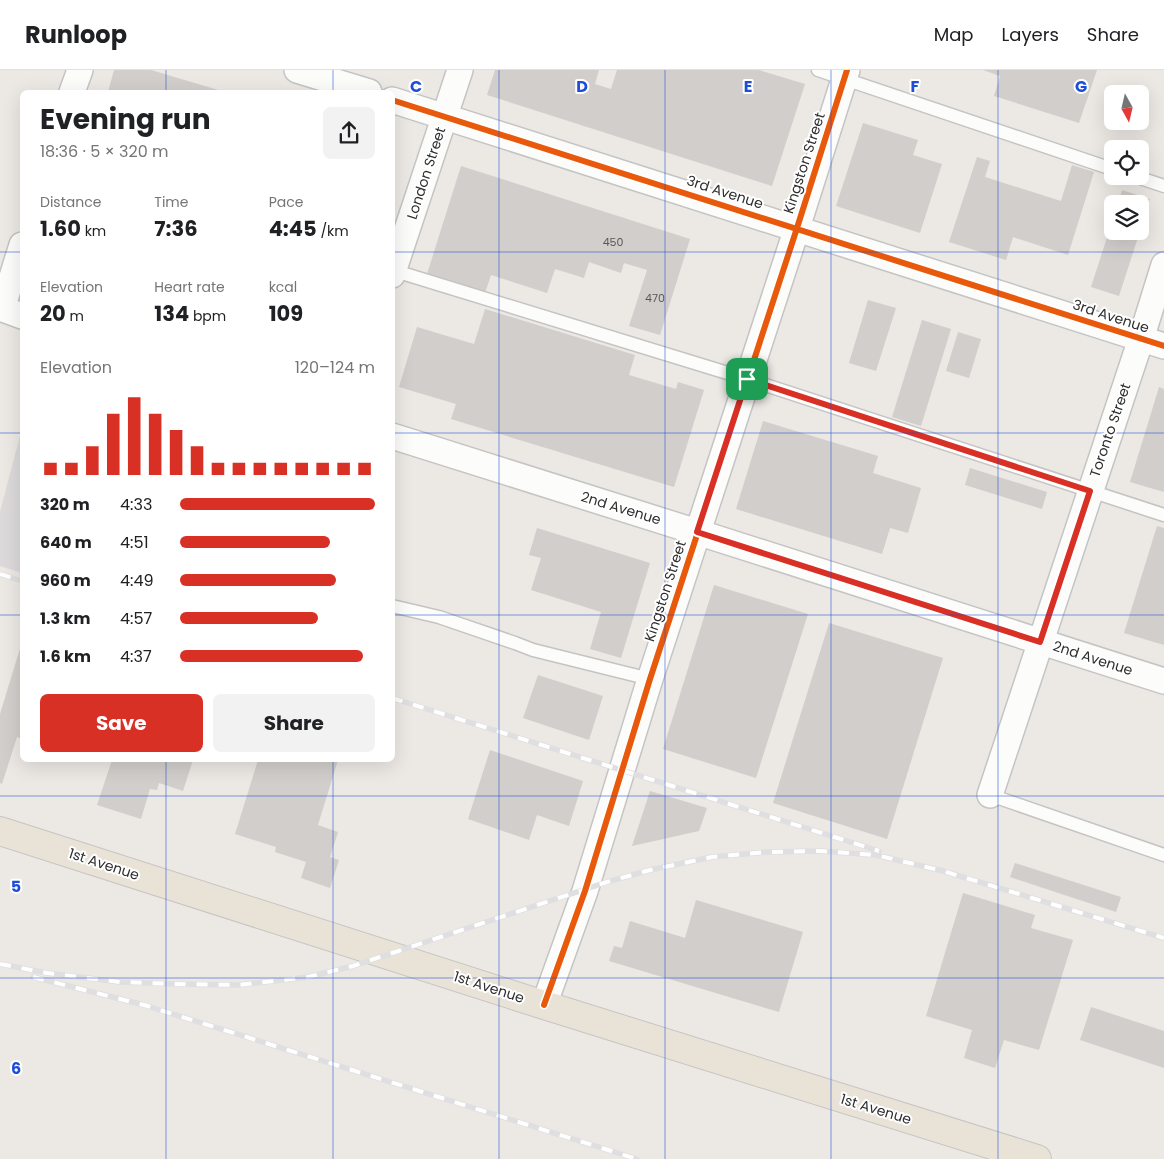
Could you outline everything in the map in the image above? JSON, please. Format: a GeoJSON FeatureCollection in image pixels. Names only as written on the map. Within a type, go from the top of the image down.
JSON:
{"type":"FeatureCollection","features":[{"type":"Feature","properties":{"kind":"highway","name":"1st Avenue"},"geometry":{"type":"LineString","coordinates":[[0,831],[1037,1159]]}},
{"type":"Feature","properties":{"kind":"street"},"geometry":{"type":"LineString","coordinates":[[73,90],[80,70]]}},
{"type":"Feature","properties":{"kind":"street"},"geometry":{"type":"LineString","coordinates":[[297,70],[363,90]]}},
{"type":"Feature","properties":{"kind":"street","name":"London Street"},"geometry":{"type":"LineString","coordinates":[[395,266],[460,70]]}},
{"type":"Feature","properties":{"kind":"street","name":"Kingston Street"},"geometry":{"type":"LineString","coordinates":[[544,1004],[585,891],[650,679],[846,74]]}},
{"type":"Feature","properties":{"kind":"street","name":"3rd Avenue"},"geometry":{"type":"LineString","coordinates":[[395,101],[1164,346]]}},
{"type":"Feature","properties":{"kind":"street"},"geometry":{"type":"LineString","coordinates":[[8,311],[20,255]]}},
{"type":"Feature","properties":{"kind":"street","name":"Toronto Street"},"geometry":{"type":"LineString","coordinates":[[990,795],[1164,265]]}},
{"type":"Feature","properties":{"kind":"street","name":"2nd Avenue"},"geometry":{"type":"LineString","coordinates":[[395,437],[1164,681]]}},
{"type":"Feature","properties":{"kind":"lane"},"geometry":{"type":"LineString","coordinates":[[818,70],[846,74],[1104,166]]}},
{"type":"Feature","properties":{"kind":"lane"},"geometry":{"type":"LineString","coordinates":[[1149,181],[1164,186]]}},
{"type":"Feature","properties":{"kind":"lane"},"geometry":{"type":"LineString","coordinates":[[395,273],[747,379],[1164,515]]}},
{"type":"Feature","properties":{"kind":"lane"},"geometry":{"type":"LineString","coordinates":[[395,607],[439,617],[533,650],[650,679]]}},
{"type":"Feature","properties":{"kind":"lane"},"geometry":{"type":"LineString","coordinates":[[990,795],[1164,855]]}},
{"type":"Feature","properties":{"kind":"shaded area"},"geometry":{"type":"Polygon","coordinates":[[[20,436],[20,572],[0,566],[0,512],[20,436]]]}},
{"type":"Feature","properties":{"kind":"building"},"geometry":{"type":"Polygon","coordinates":[[[114,70],[151,70],[218,90],[109,90],[114,70]]]}},
{"type":"Feature","properties":{"kind":"building"},"geometry":{"type":"Polygon","coordinates":[[[495,70],[599,70],[595,84],[611,89],[617,70],[759,70],[805,84],[772,186],[487,95],[495,70]]]}},
{"type":"Feature","properties":{"kind":"building"},"geometry":{"type":"Polygon","coordinates":[[[983,70],[1097,70],[1079,123],[994,96],[1000,76],[983,70]]]}},
{"type":"Feature","properties":{"kind":"building"},"geometry":{"type":"Polygon","coordinates":[[[863,123],[918,140],[913,155],[942,164],[920,233],[836,206],[863,123]]]}},
{"type":"Feature","properties":{"kind":"building"},"geometry":{"type":"Polygon","coordinates":[[[977,157],[990,161],[985,177],[1061,201],[1072,165],[1094,172],[1068,255],[1013,237],[1006,260],[949,242],[977,157]]]}},
{"type":"Feature","properties":{"kind":"building"},"geometry":{"type":"Polygon","coordinates":[[[461,166],[690,239],[660,335],[629,326],[647,270],[624,263],[621,273],[589,262],[584,278],[555,269],[547,293],[491,275],[485,293],[427,274],[461,166]]]}},
{"type":"Feature","properties":{"kind":"building"},"geometry":{"type":"Polygon","coordinates":[[[1122,190],[1138,195],[1121,195],[1122,190]]]}},
{"type":"Feature","properties":{"kind":"building"},"geometry":{"type":"Polygon","coordinates":[[[1106,240],[1137,240],[1119,296],[1091,287],[1106,240]]]}},
{"type":"Feature","properties":{"kind":"building"},"geometry":{"type":"Polygon","coordinates":[[[868,300],[896,308],[876,371],[849,363],[868,300]]]}},
{"type":"Feature","properties":{"kind":"building"},"geometry":{"type":"Polygon","coordinates":[[[485,309],[635,355],[629,375],[676,389],[678,382],[704,390],[674,487],[451,419],[456,404],[399,387],[417,327],[474,344],[485,309]]]}},
{"type":"Feature","properties":{"kind":"building"},"geometry":{"type":"Polygon","coordinates":[[[922,320],[951,329],[921,426],[892,417],[922,320]]]}},
{"type":"Feature","properties":{"kind":"building"},"geometry":{"type":"Polygon","coordinates":[[[958,332],[981,339],[969,378],[946,371],[958,332]]]}},
{"type":"Feature","properties":{"kind":"building"},"geometry":{"type":"Polygon","coordinates":[[[1159,387],[1164,389],[1164,492],[1130,482],[1159,387]]]}},
{"type":"Feature","properties":{"kind":"building"},"geometry":{"type":"Polygon","coordinates":[[[763,421],[878,456],[873,473],[921,488],[908,533],[890,528],[882,554],[736,509],[763,421]]]}},
{"type":"Feature","properties":{"kind":"building"},"geometry":{"type":"Polygon","coordinates":[[[970,468],[1047,492],[1042,509],[965,485],[970,468]]]}},
{"type":"Feature","properties":{"kind":"building"},"geometry":{"type":"Polygon","coordinates":[[[1157,526],[1164,528],[1164,645],[1124,633],[1157,526]]]}},
{"type":"Feature","properties":{"kind":"building"},"geometry":{"type":"Polygon","coordinates":[[[537,528],[650,563],[621,658],[590,649],[601,612],[531,590],[541,558],[529,555],[537,528]]]}},
{"type":"Feature","properties":{"kind":"building"},"geometry":{"type":"Polygon","coordinates":[[[714,585],[808,614],[756,778],[663,749],[714,585]]]}},
{"type":"Feature","properties":{"kind":"building"},"geometry":{"type":"Polygon","coordinates":[[[829,623],[943,658],[887,839],[773,803],[829,623]]]}},
{"type":"Feature","properties":{"kind":"building"},"geometry":{"type":"Polygon","coordinates":[[[20,649],[20,738],[17,737],[2,784],[0,783],[0,714],[20,649]]]}},
{"type":"Feature","properties":{"kind":"building"},"geometry":{"type":"Polygon","coordinates":[[[538,675],[603,696],[589,740],[523,718],[538,675]]]}},
{"type":"Feature","properties":{"kind":"building"},"geometry":{"type":"Polygon","coordinates":[[[490,750],[583,781],[569,826],[537,815],[529,840],[468,819],[490,750]]]}},
{"type":"Feature","properties":{"kind":"building"},"geometry":{"type":"Polygon","coordinates":[[[111,762],[192,762],[183,791],[159,783],[157,790],[150,789],[141,819],[97,805],[111,762]]]}},
{"type":"Feature","properties":{"kind":"building"},"geometry":{"type":"Polygon","coordinates":[[[257,762],[337,762],[318,825],[338,832],[330,857],[339,860],[330,888],[301,878],[306,862],[275,852],[276,847],[235,834],[257,762]]]}},
{"type":"Feature","properties":{"kind":"building"},"geometry":{"type":"Polygon","coordinates":[[[650,791],[707,808],[699,831],[632,846],[650,791]]]}},
{"type":"Feature","properties":{"kind":"building"},"geometry":{"type":"Polygon","coordinates":[[[1015,863],[1121,897],[1116,912],[1010,877],[1015,863]]]}},
{"type":"Feature","properties":{"kind":"building"},"geometry":{"type":"Polygon","coordinates":[[[963,893],[1035,915],[1031,928],[1073,940],[1039,1050],[1004,1040],[995,1068],[964,1058],[972,1030],[926,1016],[963,893]]]}},
{"type":"Feature","properties":{"kind":"building"},"geometry":{"type":"Polygon","coordinates":[[[696,900],[803,932],[779,1012],[609,961],[614,946],[622,948],[630,921],[685,938],[696,900]]]}},
{"type":"Feature","properties":{"kind":"building"},"geometry":{"type":"Polygon","coordinates":[[[1091,1007],[1164,1031],[1164,1068],[1080,1040],[1091,1007]]]}},
{"type":"Feature","properties":{"kind":"railway"},"geometry":{"type":"LineString","coordinates":[[0,574],[20,580]]}},
{"type":"Feature","properties":{"kind":"railway"},"geometry":{"type":"LineString","coordinates":[[395,699],[879,851]]}},
{"type":"Feature","properties":{"kind":"railway"},"geometry":{"type":"LineString","coordinates":[[0,964],[47,973],[120,982],[238,985],[308,977],[353,966],[607,882],[650,870],[712,857],[767,852],[820,851],[876,855],[943,871],[1164,938]]}},
{"type":"Feature","properties":{"kind":"railway"},"geometry":{"type":"LineString","coordinates":[[33,977],[144,1005],[637,1159]]}},
{"type":"Feature","properties":{"kind":"cycle path"},"geometry":{"type":"LineString","coordinates":[[544,1005],[585,891],[650,679],[847,70]]}},
{"type":"Feature","properties":{"kind":"cycle path"},"geometry":{"type":"LineString","coordinates":[[395,101],[1164,346]]}},
{"type":"Feature","properties":{"kind":"route"},"geometry":{"type":"LineString","coordinates":[[747,379],[1090,491],[1040,642],[697,532],[747,379]]}}]}
